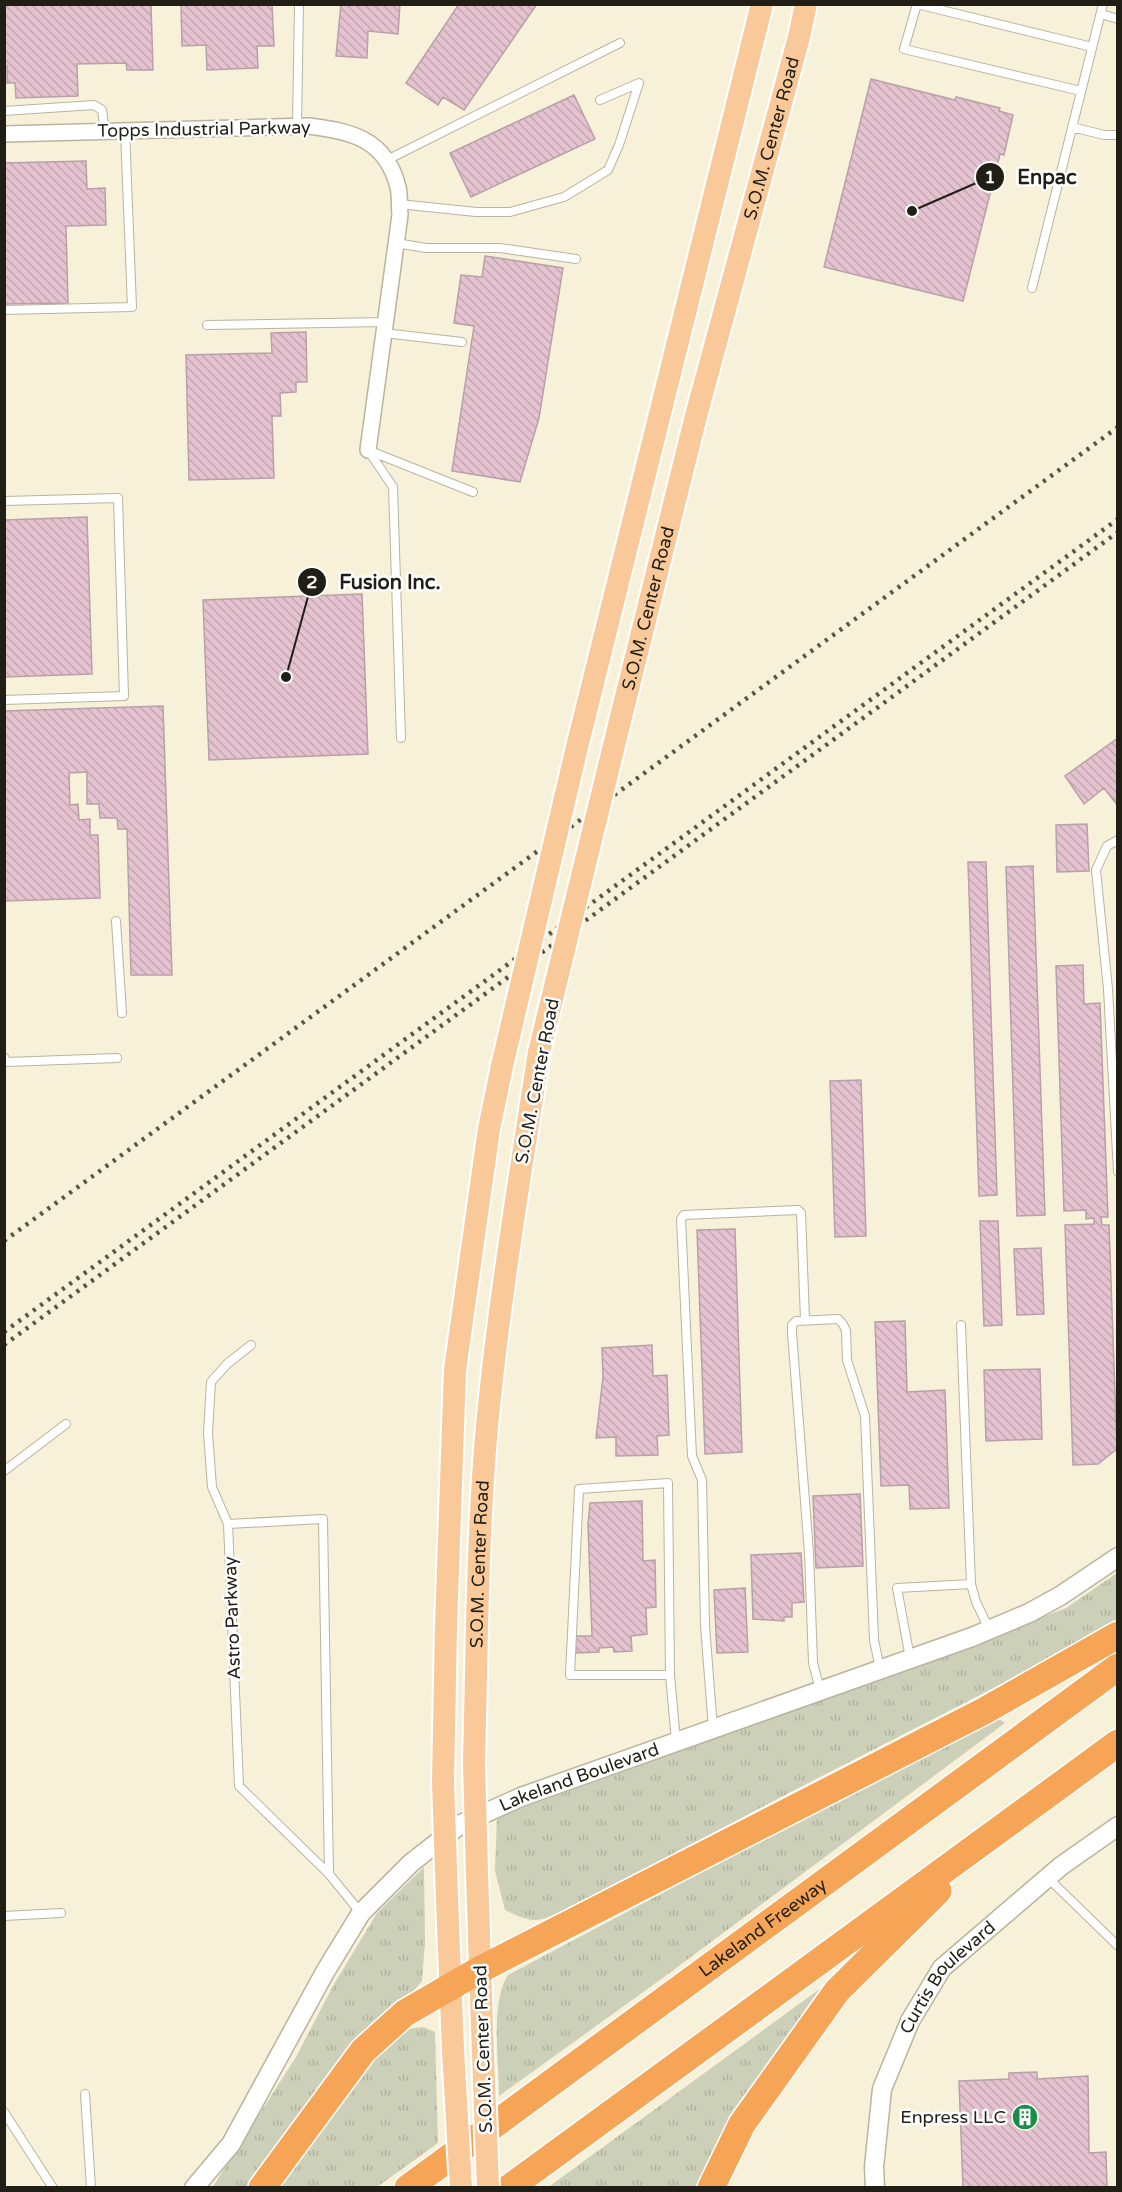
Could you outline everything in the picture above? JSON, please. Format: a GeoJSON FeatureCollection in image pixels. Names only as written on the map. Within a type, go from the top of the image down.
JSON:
{"type":"FeatureCollection","features":[{"type":"Feature","properties":{"kind":"highway"},"geometry":{"type":"LineString","coordinates":[[262,2187],[363,2051],[405,2013],[482,1969],[984,1711],[1118,1635]]}},
{"type":"Feature","properties":{"kind":"highway","name":"Lakeland Freeway"},"geometry":{"type":"LineString","coordinates":[[408,2187],[1118,1667]]}},
{"type":"Feature","properties":{"kind":"highway"},"geometry":{"type":"LineString","coordinates":[[508,2187],[1118,1743]]}},
{"type":"Feature","properties":{"kind":"highway"},"geometry":{"type":"LineString","coordinates":[[711,2187],[742,2124],[837,1991],[1002,1828]]}},
{"type":"Feature","properties":{"kind":"main road","name":"S.O.M. Center Road"},"geometry":{"type":"LineString","coordinates":[[460,2187],[443,1782],[454,1370],[489,1129],[502,1066],[577,747],[762,4]]}},
{"type":"Feature","properties":{"kind":"main road","name":"S.O.M. Center Road"},"geometry":{"type":"LineString","coordinates":[[488,2187],[474,1762],[478,1590],[487,1429],[500,1303],[539,1052],[696,416],[796,49],[806,4]]}},
{"type":"Feature","properties":{"kind":"street","name":"Topps Industrial Parkway"},"geometry":{"type":"LineString","coordinates":[[4,134],[297,126],[343,130],[369,142],[387,160],[398,187],[400,215],[368,450]]}},
{"type":"Feature","properties":{"kind":"street","name":"Lakeland Boulevard"},"geometry":{"type":"LineString","coordinates":[[194,2187],[231,2144],[325,1972],[361,1913],[411,1863],[461,1824],[521,1797],[910,1659],[1029,1613],[1060,1596],[1118,1557]]}},
{"type":"Feature","properties":{"kind":"street","name":"Curtis Boulevard"},"geometry":{"type":"LineString","coordinates":[[875,2187],[874,2167],[882,2089],[910,2021],[942,1968],[1048,1878],[1118,1826]]}},
{"type":"Feature","properties":{"kind":"lane"},"geometry":{"type":"LineString","coordinates":[[297,126],[299,4]]}},
{"type":"Feature","properties":{"kind":"lane"},"geometry":{"type":"LineString","coordinates":[[1081,91],[903,49],[917,4],[1092,47]]}},
{"type":"Feature","properties":{"kind":"lane"},"geometry":{"type":"LineString","coordinates":[[1032,288],[1103,4]]}},
{"type":"Feature","properties":{"kind":"lane"},"geometry":{"type":"LineString","coordinates":[[1101,14],[1118,20]]}},
{"type":"Feature","properties":{"kind":"lane"},"geometry":{"type":"LineString","coordinates":[[387,160],[620,43]]}},
{"type":"Feature","properties":{"kind":"lane"},"geometry":{"type":"LineString","coordinates":[[399,204],[476,212],[510,212],[564,197],[608,170],[619,145],[639,83],[600,100]]}},
{"type":"Feature","properties":{"kind":"lane"},"geometry":{"type":"LineString","coordinates":[[4,111],[94,105],[102,110],[105,132]]}},
{"type":"Feature","properties":{"kind":"lane"},"geometry":{"type":"LineString","coordinates":[[1072,127],[1104,135],[1118,135]]}},
{"type":"Feature","properties":{"kind":"lane"},"geometry":{"type":"LineString","coordinates":[[4,310],[132,307],[125,131]]}},
{"type":"Feature","properties":{"kind":"lane"},"geometry":{"type":"LineString","coordinates":[[396,243],[426,248],[500,248],[576,259]]}},
{"type":"Feature","properties":{"kind":"lane"},"geometry":{"type":"LineString","coordinates":[[207,325],[385,328],[462,342]]}},
{"type":"Feature","properties":{"kind":"lane"},"geometry":{"type":"LineString","coordinates":[[368,450],[472,492]]}},
{"type":"Feature","properties":{"kind":"lane"},"geometry":{"type":"LineString","coordinates":[[368,450],[393,487],[401,738]]}},
{"type":"Feature","properties":{"kind":"lane"},"geometry":{"type":"LineString","coordinates":[[4,501],[118,498],[124,696],[4,700]]}},
{"type":"Feature","properties":{"kind":"lane"},"geometry":{"type":"LineString","coordinates":[[1118,840],[1107,846],[1096,870],[1109,1000],[1118,1172]]}},
{"type":"Feature","properties":{"kind":"lane"},"geometry":{"type":"LineString","coordinates":[[116,921],[122,1013]]}},
{"type":"Feature","properties":{"kind":"lane"},"geometry":{"type":"LineString","coordinates":[[4,1058],[7,1062],[117,1058]]}},
{"type":"Feature","properties":{"kind":"lane"},"geometry":{"type":"LineString","coordinates":[[713,1728],[705,1626],[702,1480],[692,1456],[681,1220],[684,1215],[798,1210],[801,1213],[805,1320]]}},
{"type":"Feature","properties":{"kind":"lane"},"geometry":{"type":"LineString","coordinates":[[820,1690],[813,1663],[809,1553],[792,1333],[792,1325],[796,1321],[838,1319],[843,1324],[847,1360],[865,1416],[874,1640],[880,1669]]}},
{"type":"Feature","properties":{"kind":"lane"},"geometry":{"type":"LineString","coordinates":[[961,1325],[971,1584],[976,1602],[989,1629]]}},
{"type":"Feature","properties":{"kind":"lane","name":"Astro Parkway"},"geometry":{"type":"LineString","coordinates":[[251,1344],[227,1364],[211,1382],[208,1433],[212,1487],[228,1524],[239,1786],[329,1874],[361,1913]]}},
{"type":"Feature","properties":{"kind":"lane"},"geometry":{"type":"LineString","coordinates":[[4,1471],[66,1424]]}},
{"type":"Feature","properties":{"kind":"lane"},"geometry":{"type":"LineString","coordinates":[[670,1675],[570,1675],[579,1489],[668,1483],[670,1675],[676,1741]]}},
{"type":"Feature","properties":{"kind":"lane"},"geometry":{"type":"LineString","coordinates":[[228,1524],[322,1520],[329,1874]]}},
{"type":"Feature","properties":{"kind":"lane"},"geometry":{"type":"LineString","coordinates":[[910,1659],[897,1588],[971,1584]]}},
{"type":"Feature","properties":{"kind":"lane"},"geometry":{"type":"LineString","coordinates":[[1048,1878],[1118,1946]]}},
{"type":"Feature","properties":{"kind":"lane"},"geometry":{"type":"LineString","coordinates":[[4,1916],[61,1913]]}},
{"type":"Feature","properties":{"kind":"lane"},"geometry":{"type":"LineString","coordinates":[[86,2094],[91,2187]]}},
{"type":"Feature","properties":{"kind":"lane"},"geometry":{"type":"LineString","coordinates":[[4,2112],[53,2187]]}},
{"type":"Feature","properties":{"kind":"green space"},"geometry":{"type":"Polygon","coordinates":[[[1117,1573],[1117,1620],[1056,1656],[564,1911],[547,1918],[534,1920],[505,1910],[495,1871],[497,1817],[878,1680],[1066,1608],[1117,1573]]]}},
{"type":"Feature","properties":{"kind":"green space"},"geometry":{"type":"Polygon","coordinates":[[[999,1719],[1005,1723],[664,1977],[499,2096],[497,2016],[502,1987],[508,1975],[813,1813],[999,1719]]]}},
{"type":"Feature","properties":{"kind":"green space"},"geometry":{"type":"Polygon","coordinates":[[[424,1867],[425,1941],[422,1981],[402,2005],[324,2082],[248,2187],[212,2188],[296,2057],[334,1984],[377,1913],[424,1867]]]}},
{"type":"Feature","properties":{"kind":"green space"},"geometry":{"type":"Polygon","coordinates":[[[847,1969],[704,2187],[547,2188],[847,1969]]]}},
{"type":"Feature","properties":{"kind":"green space"},"geometry":{"type":"Polygon","coordinates":[[[423,2027],[435,2032],[438,2143],[377,2187],[276,2188],[341,2090],[407,2029],[423,2027]]]}},
{"type":"Feature","properties":{"kind":"building"},"geometry":{"type":"Polygon","coordinates":[[[4,4],[151,4],[153,70],[127,70],[126,63],[77,64],[78,96],[16,98],[15,83],[7,83],[7,66],[4,66],[4,4]]]}},
{"type":"Feature","properties":{"kind":"building"},"geometry":{"type":"Polygon","coordinates":[[[181,4],[272,4],[274,46],[257,46],[258,68],[207,70],[206,45],[182,46],[181,4]]]}},
{"type":"Feature","properties":{"kind":"building"},"geometry":{"type":"Polygon","coordinates":[[[341,4],[400,4],[398,34],[368,31],[367,58],[336,56],[341,4]]]}},
{"type":"Feature","properties":{"kind":"building"},"geometry":{"type":"Polygon","coordinates":[[[459,4],[537,4],[464,110],[443,97],[438,105],[406,83],[459,4]]]}},
{"type":"Feature","properties":{"kind":"building"},"geometry":{"type":"Polygon","coordinates":[[[871,79],[955,100],[956,97],[1000,108],[999,111],[1013,115],[1004,155],[1000,154],[963,301],[824,267],[871,79]]]}},
{"type":"Feature","properties":{"kind":"building"},"geometry":{"type":"Polygon","coordinates":[[[574,95],[595,139],[471,197],[450,153],[574,95]]]}},
{"type":"Feature","properties":{"kind":"building"},"geometry":{"type":"Polygon","coordinates":[[[86,161],[87,189],[105,188],[106,225],[66,226],[68,303],[4,304],[4,163],[86,161]]]}},
{"type":"Feature","properties":{"kind":"building"},"geometry":{"type":"Polygon","coordinates":[[[485,256],[563,268],[539,418],[520,482],[452,471],[474,326],[454,323],[461,275],[482,277],[485,256]]]}},
{"type":"Feature","properties":{"kind":"building"},"geometry":{"type":"Polygon","coordinates":[[[306,332],[307,382],[296,382],[296,392],[280,393],[281,416],[272,416],[274,478],[189,480],[186,355],[272,353],[271,333],[306,332]]]}},
{"type":"Feature","properties":{"kind":"building"},"geometry":{"type":"Polygon","coordinates":[[[87,517],[92,674],[4,677],[4,520],[87,517]]]}},
{"type":"Feature","properties":{"kind":"building"},"geometry":{"type":"Polygon","coordinates":[[[362,594],[368,754],[209,760],[203,600],[362,594]]]}},
{"type":"Feature","properties":{"kind":"building"},"geometry":{"type":"Polygon","coordinates":[[[163,706],[172,975],[131,975],[127,829],[118,829],[117,818],[100,818],[99,804],[87,804],[87,772],[69,773],[70,805],[78,804],[79,820],[90,819],[90,835],[98,835],[100,898],[4,901],[4,711],[163,706]]]}},
{"type":"Feature","properties":{"kind":"building"},"geometry":{"type":"Polygon","coordinates":[[[1118,738],[1118,806],[1104,788],[1084,804],[1065,776],[1118,738]]]}},
{"type":"Feature","properties":{"kind":"building"},"geometry":{"type":"Polygon","coordinates":[[[1087,824],[1089,871],[1057,872],[1056,825],[1087,824]]]}},
{"type":"Feature","properties":{"kind":"building"},"geometry":{"type":"Polygon","coordinates":[[[968,862],[986,862],[997,1195],[979,1196],[968,862]]]}},
{"type":"Feature","properties":{"kind":"building"},"geometry":{"type":"Polygon","coordinates":[[[1033,866],[1045,1215],[1017,1216],[1006,867],[1033,866]]]}},
{"type":"Feature","properties":{"kind":"building"},"geometry":{"type":"Polygon","coordinates":[[[1083,965],[1084,1004],[1100,1003],[1108,1217],[1101,1217],[1102,1225],[1109,1225],[1117,1449],[1098,1464],[1073,1465],[1065,1225],[1094,1224],[1094,1218],[1086,1219],[1086,1210],[1064,1211],[1056,966],[1083,965]]]}},
{"type":"Feature","properties":{"kind":"building"},"geometry":{"type":"Polygon","coordinates":[[[861,1080],[866,1236],[835,1237],[830,1081],[861,1080]]]}},
{"type":"Feature","properties":{"kind":"building"},"geometry":{"type":"Polygon","coordinates":[[[980,1221],[998,1221],[1002,1325],[984,1326],[980,1221]]]}},
{"type":"Feature","properties":{"kind":"building"},"geometry":{"type":"Polygon","coordinates":[[[735,1229],[742,1452],[705,1454],[697,1230],[735,1229]]]}},
{"type":"Feature","properties":{"kind":"building"},"geometry":{"type":"Polygon","coordinates":[[[1041,1248],[1044,1314],[1017,1315],[1014,1249],[1041,1248]]]}},
{"type":"Feature","properties":{"kind":"building"},"geometry":{"type":"Polygon","coordinates":[[[905,1321],[907,1392],[945,1390],[949,1508],[910,1509],[909,1485],[881,1486],[875,1322],[905,1321]]]}},
{"type":"Feature","properties":{"kind":"building"},"geometry":{"type":"Polygon","coordinates":[[[652,1345],[653,1376],[667,1375],[669,1435],[657,1436],[658,1455],[616,1456],[616,1437],[596,1438],[603,1377],[602,1348],[652,1345]]]}},
{"type":"Feature","properties":{"kind":"building"},"geometry":{"type":"Polygon","coordinates":[[[1040,1369],[1042,1439],[986,1441],[984,1370],[1040,1369]]]}},
{"type":"Feature","properties":{"kind":"building"},"geometry":{"type":"Polygon","coordinates":[[[860,1494],[863,1566],[816,1568],[813,1496],[860,1494]]]}},
{"type":"Feature","properties":{"kind":"building"},"geometry":{"type":"Polygon","coordinates":[[[642,1501],[643,1561],[655,1560],[656,1607],[646,1608],[647,1634],[631,1636],[632,1651],[614,1652],[613,1647],[599,1648],[599,1652],[576,1653],[575,1636],[592,1636],[588,1525],[590,1503],[642,1501]]]}},
{"type":"Feature","properties":{"kind":"building"},"geometry":{"type":"Polygon","coordinates":[[[801,1553],[804,1602],[792,1603],[792,1617],[784,1617],[784,1621],[753,1619],[751,1555],[801,1553]]]}},
{"type":"Feature","properties":{"kind":"building"},"geometry":{"type":"Polygon","coordinates":[[[745,1588],[748,1652],[717,1653],[714,1590],[745,1588]]]}},
{"type":"Feature","properties":{"kind":"building","name":"Enpress LLC"},"geometry":{"type":"Polygon","coordinates":[[[1037,2072],[1037,2079],[1088,2076],[1089,2153],[1106,2152],[1107,2188],[963,2188],[959,2081],[1009,2079],[1009,2073],[1037,2072]]]}},
{"type":"Feature","properties":{"kind":"railway"},"geometry":{"type":"LineString","coordinates":[[4,1241],[1118,427]]}},
{"type":"Feature","properties":{"kind":"railway"},"geometry":{"type":"LineString","coordinates":[[4,1332],[1118,519]]}},
{"type":"Feature","properties":{"kind":"railway"},"geometry":{"type":"LineString","coordinates":[[4,1345],[1118,532]]}},
{"type":"Feature","properties":{"kind":"place","name":"Enpac"},"geometry":{"type":"Point","coordinates":[912,211]}},
{"type":"Feature","properties":{"kind":"place","name":"Fusion Inc."},"geometry":{"type":"Point","coordinates":[286,677]}},
{"type":"Feature","properties":{"kind":"place","name":"Enpress LLC"},"geometry":{"type":"Point","coordinates":[1025,2117]}}]}
